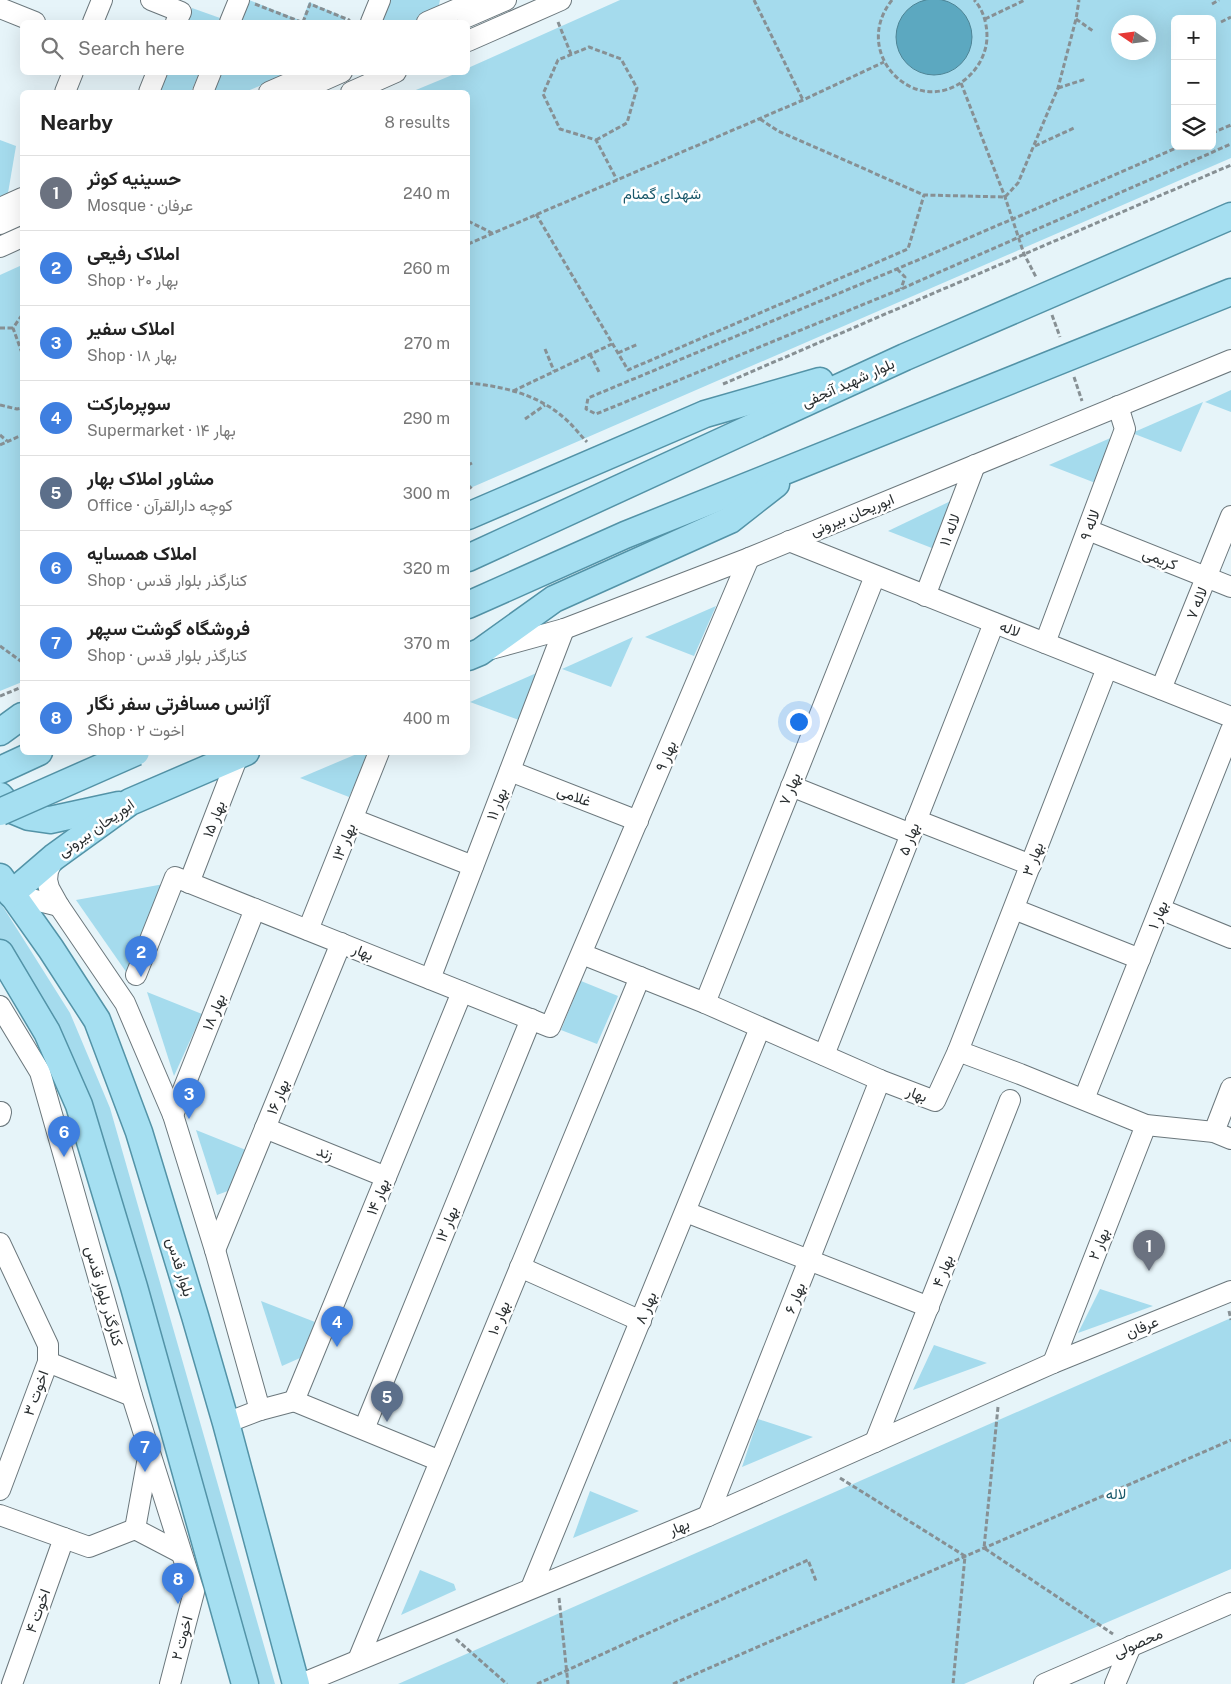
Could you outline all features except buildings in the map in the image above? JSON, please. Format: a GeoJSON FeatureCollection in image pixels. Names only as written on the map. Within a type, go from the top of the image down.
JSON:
{"type":"FeatureCollection","features":[{"type":"Feature","properties":{"kind":"main road","name":"بلوار شهید آنجفی"},"geometry":{"type":"LineString","coordinates":[[470,557],[905,357],[1231,216]]}},
{"type":"Feature","properties":{"kind":"main road"},"geometry":{"type":"LineString","coordinates":[[470,604],[625,534],[1231,292]]}},
{"type":"Feature","properties":{"kind":"main road"},"geometry":{"type":"LineString","coordinates":[[470,515],[705,414],[905,357]]}},
{"type":"Feature","properties":{"kind":"main road"},"geometry":{"type":"LineString","coordinates":[[474,654],[554,599],[730,520],[800,465]]}},
{"type":"Feature","properties":{"kind":"main road"},"geometry":{"type":"LineString","coordinates":[[0,714],[20,707]]}},
{"type":"Feature","properties":{"kind":"main road"},"geometry":{"type":"LineString","coordinates":[[0,732],[20,717]]}},
{"type":"Feature","properties":{"kind":"main road"},"geometry":{"type":"LineString","coordinates":[[0,770],[33,755]]}},
{"type":"Feature","properties":{"kind":"main road"},"geometry":{"type":"LineString","coordinates":[[0,812],[129,755]]}},
{"type":"Feature","properties":{"kind":"main road","name":"ابوریحان بیرونی"},"geometry":{"type":"LineString","coordinates":[[5,886],[54,857],[130,802],[240,755]]}},
{"type":"Feature","properties":{"kind":"main road"},"geometry":{"type":"LineString","coordinates":[[0,796],[12,810],[29,817],[50,820],[130,802]]}},
{"type":"Feature","properties":{"kind":"main road","name":"بلوار قدس"},"geometry":{"type":"LineString","coordinates":[[5,886],[51,949],[97,1020],[139,1132],[226,1423],[296,1684]]}},
{"type":"Feature","properties":{"kind":"main road"},"geometry":{"type":"LineString","coordinates":[[1,955],[47,1032],[80,1105],[134,1287],[245,1684]]}},
{"type":"Feature","properties":{"kind":"street"},"geometry":{"type":"LineString","coordinates":[[94,20],[102,0]]}},
{"type":"Feature","properties":{"kind":"street"},"geometry":{"type":"LineString","coordinates":[[151,0],[181,12],[177,20]]}},
{"type":"Feature","properties":{"kind":"street"},"geometry":{"type":"LineString","coordinates":[[372,20],[380,0]]}},
{"type":"Feature","properties":{"kind":"street"},"geometry":{"type":"LineString","coordinates":[[432,20],[478,0]]}},
{"type":"Feature","properties":{"kind":"street"},"geometry":{"type":"LineString","coordinates":[[460,20],[506,0]]}},
{"type":"Feature","properties":{"kind":"street"},"geometry":{"type":"LineString","coordinates":[[470,40],[560,0]]}},
{"type":"Feature","properties":{"kind":"street"},"geometry":{"type":"LineString","coordinates":[[232,20],[246,2]]}},
{"type":"Feature","properties":{"kind":"street"},"geometry":{"type":"LineString","coordinates":[[0,8],[30,20]]}},
{"type":"Feature","properties":{"kind":"street"},"geometry":{"type":"LineString","coordinates":[[66,90],[72,75]]}},
{"type":"Feature","properties":{"kind":"street"},"geometry":{"type":"LineString","coordinates":[[150,90],[156,75]]}},
{"type":"Feature","properties":{"kind":"street"},"geometry":{"type":"LineString","coordinates":[[204,90],[209,75]]}},
{"type":"Feature","properties":{"kind":"street"},"geometry":{"type":"LineString","coordinates":[[274,90],[307,75]]}},
{"type":"Feature","properties":{"kind":"street"},"geometry":{"type":"LineString","coordinates":[[302,90],[335,75]]}},
{"type":"Feature","properties":{"kind":"street"},"geometry":{"type":"LineString","coordinates":[[355,90],[389,75]]}},
{"type":"Feature","properties":{"kind":"street"},"geometry":{"type":"LineString","coordinates":[[0,247],[20,238]]}},
{"type":"Feature","properties":{"kind":"street","name":"ابوریحان بیرونی"},"geometry":{"type":"LineString","coordinates":[[474,654],[564,629],[749,558],[1231,360]]}},
{"type":"Feature","properties":{"kind":"street","name":"لاله ۹"},"geometry":{"type":"LineString","coordinates":[[1045,643],[1125,429],[1118,406]]}},
{"type":"Feature","properties":{"kind":"street","name":"لاله ۱۱"},"geometry":{"type":"LineString","coordinates":[[925,596],[975,465]]}},
{"type":"Feature","properties":{"kind":"street","name":"لاله ۷"},"geometry":{"type":"LineString","coordinates":[[1161,689],[1231,516]]}},
{"type":"Feature","properties":{"kind":"street","name":"کریمی"},"geometry":{"type":"LineString","coordinates":[[1088,530],[1231,587]]}},
{"type":"Feature","properties":{"kind":"street","name":"لاله"},"geometry":{"type":"LineString","coordinates":[[788,541],[1231,717]]}},
{"type":"Feature","properties":{"kind":"street","name":"بهار ۹"},"geometry":{"type":"LineString","coordinates":[[550,1027],[749,558]]}},
{"type":"Feature","properties":{"kind":"street","name":"بهار ۷"},"geometry":{"type":"LineString","coordinates":[[705,1003],[876,576]]}},
{"type":"Feature","properties":{"kind":"street","name":"بهار ۵"},"geometry":{"type":"LineString","coordinates":[[824,1055],[994,623]]}},
{"type":"Feature","properties":{"kind":"street","name":"بهار ۱۱"},"geometry":{"type":"LineString","coordinates":[[430,979],[564,629]]}},
{"type":"Feature","properties":{"kind":"street","name":"بهار ۳"},"geometry":{"type":"LineString","coordinates":[[958,1051],[1108,668]]}},
{"type":"Feature","properties":{"kind":"street","name":"بهار ۱"},"geometry":{"type":"LineString","coordinates":[[1084,1100],[1231,730]]}},
{"type":"Feature","properties":{"kind":"street","name":"بهار ۱۵"},"geometry":{"type":"LineString","coordinates":[[136,975],[242,755]]}},
{"type":"Feature","properties":{"kind":"street","name":"بهار ۱۳"},"geometry":{"type":"LineString","coordinates":[[308,930],[378,755]]}},
{"type":"Feature","properties":{"kind":"street","name":"غلامی"},"geometry":{"type":"LineString","coordinates":[[510,771],[638,821]]}},
{"type":"Feature","properties":{"kind":"street"},"geometry":{"type":"LineString","coordinates":[[792,786],[1031,865]]}},
{"type":"Feature","properties":{"kind":"street"},"geometry":{"type":"LineString","coordinates":[[353,819],[473,866]]}},
{"type":"Feature","properties":{"kind":"street"},"geometry":{"type":"LineString","coordinates":[[54,857],[48,871],[47,880],[49,888],[59,906],[125,1003],[173,1115],[215,1250],[260,1410]]}},
{"type":"Feature","properties":{"kind":"street","name":"بهار"},"geometry":{"type":"LineString","coordinates":[[182,880],[550,1027]]}},
{"type":"Feature","properties":{"kind":"street"},"geometry":{"type":"LineString","coordinates":[[5,886],[59,906]]}},
{"type":"Feature","properties":{"kind":"street","name":"بهار ۱۸"},"geometry":{"type":"LineString","coordinates":[[173,1115],[255,909]]}},
{"type":"Feature","properties":{"kind":"street"},"geometry":{"type":"LineString","coordinates":[[1014,909],[1140,959]]}},
{"type":"Feature","properties":{"kind":"street"},"geometry":{"type":"LineString","coordinates":[[1160,909],[1231,938]]}},
{"type":"Feature","properties":{"kind":"street","name":"بهار ۱۶"},"geometry":{"type":"LineString","coordinates":[[215,1250],[341,943]]}},
{"type":"Feature","properties":{"kind":"street","name":"بهار"},"geometry":{"type":"LineString","coordinates":[[582,954],[705,1003],[880,1080],[935,1101],[958,1051]]}},
{"type":"Feature","properties":{"kind":"street","name":"بهار ۱۰"},"geometry":{"type":"LineString","coordinates":[[358,1660],[640,977]]}},
{"type":"Feature","properties":{"kind":"street","name":"بهار ۱۴"},"geometry":{"type":"LineString","coordinates":[[294,1401],[462,992]]}},
{"type":"Feature","properties":{"kind":"street","name":"کنارگذر بلوار قدس"},"geometry":{"type":"LineString","coordinates":[[0,1006],[40,1072],[132,1396],[194,1592]]}},
{"type":"Feature","properties":{"kind":"street","name":"بهار ۱۲"},"geometry":{"type":"LineString","coordinates":[[364,1430],[531,1019]]}},
{"type":"Feature","properties":{"kind":"street","name":"بهار ۸"},"geometry":{"type":"LineString","coordinates":[[531,1588],[760,1028]]}},
{"type":"Feature","properties":{"kind":"street"},"geometry":{"type":"LineString","coordinates":[[958,1051],[1146,1125],[1222,1135],[1231,1088]]}},
{"type":"Feature","properties":{"kind":"street","name":"بهار ۶"},"geometry":{"type":"LineString","coordinates":[[708,1516],[880,1080]]}},
{"type":"Feature","properties":{"kind":"street","name":"بهار ۴"},"geometry":{"type":"LineString","coordinates":[[875,1442],[1010,1100]]}},
{"type":"Feature","properties":{"kind":"street","name":"بهار ۲"},"geometry":{"type":"LineString","coordinates":[[1053,1363],[1146,1125]]}},
{"type":"Feature","properties":{"kind":"street","name":"زند"},"geometry":{"type":"LineString","coordinates":[[265,1128],[386,1177]]}},
{"type":"Feature","properties":{"kind":"street"},"geometry":{"type":"LineString","coordinates":[[686,1212],[929,1307]]}},
{"type":"Feature","properties":{"kind":"street","name":"اخوت ۳"},"geometry":{"type":"LineString","coordinates":[[0,1243],[48,1345],[48,1362],[0,1490]]}},
{"type":"Feature","properties":{"kind":"street"},"geometry":{"type":"LineString","coordinates":[[520,1267],[641,1321]]}},
{"type":"Feature","properties":{"kind":"street","name":"عرفان"},"geometry":{"type":"LineString","coordinates":[[1053,1363],[1231,1291]]}},
{"type":"Feature","properties":{"kind":"street"},"geometry":{"type":"LineString","coordinates":[[48,1362],[132,1396]]}},
{"type":"Feature","properties":{"kind":"street","name":"بهار"},"geometry":{"type":"LineString","coordinates":[[301,1684],[708,1516],[1053,1363]]}},
{"type":"Feature","properties":{"kind":"street"},"geometry":{"type":"LineString","coordinates":[[226,1423],[260,1410],[294,1401],[440,1460]]}},
{"type":"Feature","properties":{"kind":"street"},"geometry":{"type":"LineString","coordinates":[[135,1529],[149,1449]]}},
{"type":"Feature","properties":{"kind":"street"},"geometry":{"type":"LineString","coordinates":[[0,1515],[89,1547],[135,1529],[181,1553]]}},
{"type":"Feature","properties":{"kind":"street","name":"اخوت ۴"},"geometry":{"type":"LineString","coordinates":[[12,1684],[64,1538]]}},
{"type":"Feature","properties":{"kind":"street","name":"اخوت ۲"},"geometry":{"type":"LineString","coordinates":[[170,1684],[194,1592]]}},
{"type":"Feature","properties":{"kind":"street","name":"محصولی"},"geometry":{"type":"LineString","coordinates":[[1044,1684],[1231,1603]]}},
{"type":"Feature","properties":{"kind":"street"},"geometry":{"type":"LineString","coordinates":[[1115,1684],[1131,1646]]}},
{"type":"Feature","properties":{"kind":"path"},"geometry":{"type":"LineString","coordinates":[[754,0],[803,100]]}},
{"type":"Feature","properties":{"kind":"path"},"geometry":{"type":"LineString","coordinates":[[892,0],[884,9],[878,26],[878,44],[884,62],[894,76],[909,86],[926,91],[944,90],[961,83],[975,71],[984,55],[988,37],[985,19],[974,0]]}},
{"type":"Feature","properties":{"kind":"path"},"geometry":{"type":"LineString","coordinates":[[985,19],[1025,0]]}},
{"type":"Feature","properties":{"kind":"path"},"geometry":{"type":"LineString","coordinates":[[760,118],[778,131],[924,195],[1005,197],[1018,183],[1058,88],[1079,0]]}},
{"type":"Feature","properties":{"kind":"path"},"geometry":{"type":"LineString","coordinates":[[1212,4],[1219,0]]}},
{"type":"Feature","properties":{"kind":"path"},"geometry":{"type":"LineString","coordinates":[[246,2],[296,20]]}},
{"type":"Feature","properties":{"kind":"path"},"geometry":{"type":"LineString","coordinates":[[303,20],[310,4],[349,20]]}},
{"type":"Feature","properties":{"kind":"path"},"geometry":{"type":"LineString","coordinates":[[1221,22],[1231,18]]}},
{"type":"Feature","properties":{"kind":"path"},"geometry":{"type":"LineString","coordinates":[[1076,19],[1093,31]]}},
{"type":"Feature","properties":{"kind":"path"},"geometry":{"type":"LineString","coordinates":[[558,22],[571,54]]}},
{"type":"Feature","properties":{"kind":"path"},"geometry":{"type":"LineString","coordinates":[[596,140],[627,123],[637,88],[621,59],[589,47],[558,60],[543,94],[560,129],[596,140],[617,180]]}},
{"type":"Feature","properties":{"kind":"path"},"geometry":{"type":"LineString","coordinates":[[470,243],[803,100],[884,62]]}},
{"type":"Feature","properties":{"kind":"path"},"geometry":{"type":"LineString","coordinates":[[1058,88],[1086,79]]}},
{"type":"Feature","properties":{"kind":"path"},"geometry":{"type":"LineString","coordinates":[[961,83],[1005,197],[1024,254],[1046,296],[1088,419]]}},
{"type":"Feature","properties":{"kind":"path"},"geometry":{"type":"LineString","coordinates":[[1216,131],[1231,125]]}},
{"type":"Feature","properties":{"kind":"path"},"geometry":{"type":"LineString","coordinates":[[1034,146],[1074,128]]}},
{"type":"Feature","properties":{"kind":"path"},"geometry":{"type":"LineString","coordinates":[[1172,150],[897,269],[588,398],[586,409],[596,414],[901,289],[1231,144]]}},
{"type":"Feature","properties":{"kind":"path"},"geometry":{"type":"LineString","coordinates":[[715,388],[1231,165]]}},
{"type":"Feature","properties":{"kind":"path"},"geometry":{"type":"LineString","coordinates":[[536,214],[628,370],[908,249],[924,195]]}},
{"type":"Feature","properties":{"kind":"path"},"geometry":{"type":"LineString","coordinates":[[470,222],[493,233]]}},
{"type":"Feature","properties":{"kind":"path"},"geometry":{"type":"LineString","coordinates":[[897,269],[905,277],[901,289]]}},
{"type":"Feature","properties":{"kind":"path"},"geometry":{"type":"LineString","coordinates":[[13,328],[20,318]]}},
{"type":"Feature","properties":{"kind":"path"},"geometry":{"type":"LineString","coordinates":[[0,328],[13,328]]}},
{"type":"Feature","properties":{"kind":"path"},"geometry":{"type":"LineString","coordinates":[[13,328],[20,347]]}},
{"type":"Feature","properties":{"kind":"path"},"geometry":{"type":"LineString","coordinates":[[512,391],[612,344]]}},
{"type":"Feature","properties":{"kind":"path"},"geometry":{"type":"LineString","coordinates":[[618,353],[638,344]]}},
{"type":"Feature","properties":{"kind":"path"},"geometry":{"type":"LineString","coordinates":[[545,349],[554,371]]}},
{"type":"Feature","properties":{"kind":"path"},"geometry":{"type":"LineString","coordinates":[[590,354],[600,374]]}},
{"type":"Feature","properties":{"kind":"path"},"geometry":{"type":"LineString","coordinates":[[470,383],[502,387],[533,398],[545,405],[562,416],[588,443],[579,447]]}},
{"type":"Feature","properties":{"kind":"path"},"geometry":{"type":"LineString","coordinates":[[0,405],[20,408]]}},
{"type":"Feature","properties":{"kind":"path"},"geometry":{"type":"LineString","coordinates":[[525,419],[545,405]]}},
{"type":"Feature","properties":{"kind":"path"},"geometry":{"type":"LineString","coordinates":[[0,435],[8,442]]}},
{"type":"Feature","properties":{"kind":"path"},"geometry":{"type":"LineString","coordinates":[[0,445],[20,436]]}},
{"type":"Feature","properties":{"kind":"path"},"geometry":{"type":"LineString","coordinates":[[470,487],[476,492],[470,494]]}},
{"type":"Feature","properties":{"kind":"path"},"geometry":{"type":"LineString","coordinates":[[0,646],[20,661]]}},
{"type":"Feature","properties":{"kind":"path"},"geometry":{"type":"LineString","coordinates":[[0,696],[20,688]]}},
{"type":"Feature","properties":{"kind":"path"},"geometry":{"type":"LineString","coordinates":[[984,1548],[1000,1387]]}},
{"type":"Feature","properties":{"kind":"path"},"geometry":{"type":"LineString","coordinates":[[673,1684],[1231,1440]]}},
{"type":"Feature","properties":{"kind":"path"},"geometry":{"type":"LineString","coordinates":[[820,1466],[965,1556]]}},
{"type":"Feature","properties":{"kind":"path"},"geometry":{"type":"LineString","coordinates":[[984,1548],[1131,1646]]}},
{"type":"Feature","properties":{"kind":"path"},"geometry":{"type":"LineString","coordinates":[[953,1684],[965,1556]]}},
{"type":"Feature","properties":{"kind":"path"},"geometry":{"type":"LineString","coordinates":[[537,1684],[808,1560],[816,1581]]}},
{"type":"Feature","properties":{"kind":"path"},"geometry":{"type":"LineString","coordinates":[[557,1577],[568,1684]]}},
{"type":"Feature","properties":{"kind":"path"},"geometry":{"type":"LineString","coordinates":[[440,1626],[507,1684]]}},
{"type":"Feature","properties":{"kind":"green space"},"geometry":{"type":"Polygon","coordinates":[[[242,0],[249,0],[299,20],[234,20],[242,0]]]}},
{"type":"Feature","properties":{"kind":"green space"},"geometry":{"type":"Polygon","coordinates":[[[385,0],[440,0],[437,13],[418,20],[377,20],[385,0]]]}},
{"type":"Feature","properties":{"kind":"green space","name":"شهدای گمنام"},"geometry":{"type":"Polygon","coordinates":[[[620,0],[1231,0],[1231,158],[470,488],[470,90],[416,90],[452,75],[470,75],[470,67],[620,0]]]}},
{"type":"Feature","properties":{"kind":"green space"},"geometry":{"type":"Polygon","coordinates":[[[309,2],[346,18],[345,20],[302,20],[309,2]]]}},
{"type":"Feature","properties":{"kind":"green space"},"geometry":{"type":"Polygon","coordinates":[[[192,8],[220,18],[219,20],[188,20],[192,8]]]}},
{"type":"Feature","properties":{"kind":"green space"},"geometry":{"type":"Polygon","coordinates":[[[165,75],[198,75],[192,90],[159,90],[165,75]]]}},
{"type":"Feature","properties":{"kind":"green space"},"geometry":{"type":"Polygon","coordinates":[[[212,75],[286,75],[250,90],[206,90],[212,75]]]}},
{"type":"Feature","properties":{"kind":"green space"},"geometry":{"type":"Polygon","coordinates":[[[0,140],[16,146],[8,193],[0,197],[0,140]]]}},
{"type":"Feature","properties":{"kind":"green space"},"geometry":{"type":"Polygon","coordinates":[[[20,266],[20,683],[0,691],[0,275],[20,266]]]}},
{"type":"Feature","properties":{"kind":"green space"},"geometry":{"type":"Polygon","coordinates":[[[1231,390],[1231,412],[1205,402],[1231,390]]]}},
{"type":"Feature","properties":{"kind":"green space"},"geometry":{"type":"Polygon","coordinates":[[[1203,402],[1181,452],[1132,433],[1203,402]]]}},
{"type":"Feature","properties":{"kind":"green space"},"geometry":{"type":"Polygon","coordinates":[[[1115,436],[1098,484],[1049,465],[1115,436]]]}},
{"type":"Feature","properties":{"kind":"green space"},"geometry":{"type":"Polygon","coordinates":[[[957,498],[937,550],[888,531],[957,498]]]}},
{"type":"Feature","properties":{"kind":"green space"},"geometry":{"type":"Polygon","coordinates":[[[716,606],[694,656],[645,637],[716,606]]]}},
{"type":"Feature","properties":{"kind":"green space"},"geometry":{"type":"Polygon","coordinates":[[[633,637],[611,687],[562,669],[633,637]]]}},
{"type":"Feature","properties":{"kind":"green space"},"geometry":{"type":"Polygon","coordinates":[[[541,671],[519,720],[470,702],[541,671]]]}},
{"type":"Feature","properties":{"kind":"green space"},"geometry":{"type":"Polygon","coordinates":[[[354,755],[368,755],[349,797],[300,778],[354,755]]]}},
{"type":"Feature","properties":{"kind":"green space"},"geometry":{"type":"Polygon","coordinates":[[[164,884],[129,976],[76,900],[164,884]]]}},
{"type":"Feature","properties":{"kind":"green space"},"geometry":{"type":"Polygon","coordinates":[[[0,902],[70,1013],[110,1108],[275,1684],[250,1684],[44,1002],[0,940],[0,902]]]}},
{"type":"Feature","properties":{"kind":"green space"},"geometry":{"type":"Polygon","coordinates":[[[581,981],[618,996],[597,1044],[561,1030],[581,981]]]}},
{"type":"Feature","properties":{"kind":"green space"},"geometry":{"type":"Polygon","coordinates":[[[147,992],[202,1014],[174,1076],[147,992]]]}},
{"type":"Feature","properties":{"kind":"green space"},"geometry":{"type":"Polygon","coordinates":[[[196,1130],[251,1152],[236,1188],[217,1195],[196,1130]]]}},
{"type":"Feature","properties":{"kind":"green space"},"geometry":{"type":"Polygon","coordinates":[[[1100,1289],[1153,1306],[1078,1333],[1100,1289]]]}},
{"type":"Feature","properties":{"kind":"green space"},"geometry":{"type":"Polygon","coordinates":[[[261,1301],[315,1322],[300,1358],[282,1366],[261,1301]]]}},
{"type":"Feature","properties":{"kind":"green space","name":"لاله"},"geometry":{"type":"Polygon","coordinates":[[[1231,1318],[1231,1569],[964,1684],[398,1684],[1231,1318]]]}},
{"type":"Feature","properties":{"kind":"green space"},"geometry":{"type":"Polygon","coordinates":[[[934,1345],[987,1363],[913,1390],[934,1345]]]}},
{"type":"Feature","properties":{"kind":"green space"},"geometry":{"type":"Polygon","coordinates":[[[758,1419],[813,1437],[742,1467],[758,1419]]]}},
{"type":"Feature","properties":{"kind":"green space"},"geometry":{"type":"Polygon","coordinates":[[[590,1491],[639,1511],[573,1538],[590,1491]]]}},
{"type":"Feature","properties":{"kind":"green space"},"geometry":{"type":"Polygon","coordinates":[[[420,1570],[454,1584],[456,1590],[401,1615],[420,1570]]]}},
{"type":"Feature","properties":{"kind":"shaded area"},"geometry":{"type":"Polygon","coordinates":[[[934,-1],[948,2],[961,10],[969,23],[972,37],[969,51],[961,64],[948,72],[934,75],[920,72],[907,64],[899,51],[896,37],[899,23],[907,10],[920,2],[934,-1]]]}},
{"type":"Feature","properties":{"kind":"place","name":"املاک رفیعی"},"geometry":{"type":"Point","coordinates":[141,977]}},
{"type":"Feature","properties":{"kind":"place","name":"املاک سفیر"},"geometry":{"type":"Point","coordinates":[189,1119]}},
{"type":"Feature","properties":{"kind":"place","name":"املاک همسایه"},"geometry":{"type":"Point","coordinates":[64,1157]}},
{"type":"Feature","properties":{"kind":"place","name":"حسینیه کوثر"},"geometry":{"type":"Point","coordinates":[1149,1271]}},
{"type":"Feature","properties":{"kind":"place","name":"سوپرمارکت"},"geometry":{"type":"Point","coordinates":[337,1347]}},
{"type":"Feature","properties":{"kind":"place","name":"مشاور املاک بهار"},"geometry":{"type":"Point","coordinates":[387,1422]}},
{"type":"Feature","properties":{"kind":"place","name":"فروشگاه گوشت سپهر"},"geometry":{"type":"Point","coordinates":[145,1472]}},
{"type":"Feature","properties":{"kind":"place","name":"آژانس مسافرتی سفر نگار"},"geometry":{"type":"Point","coordinates":[178,1604]}}]}
